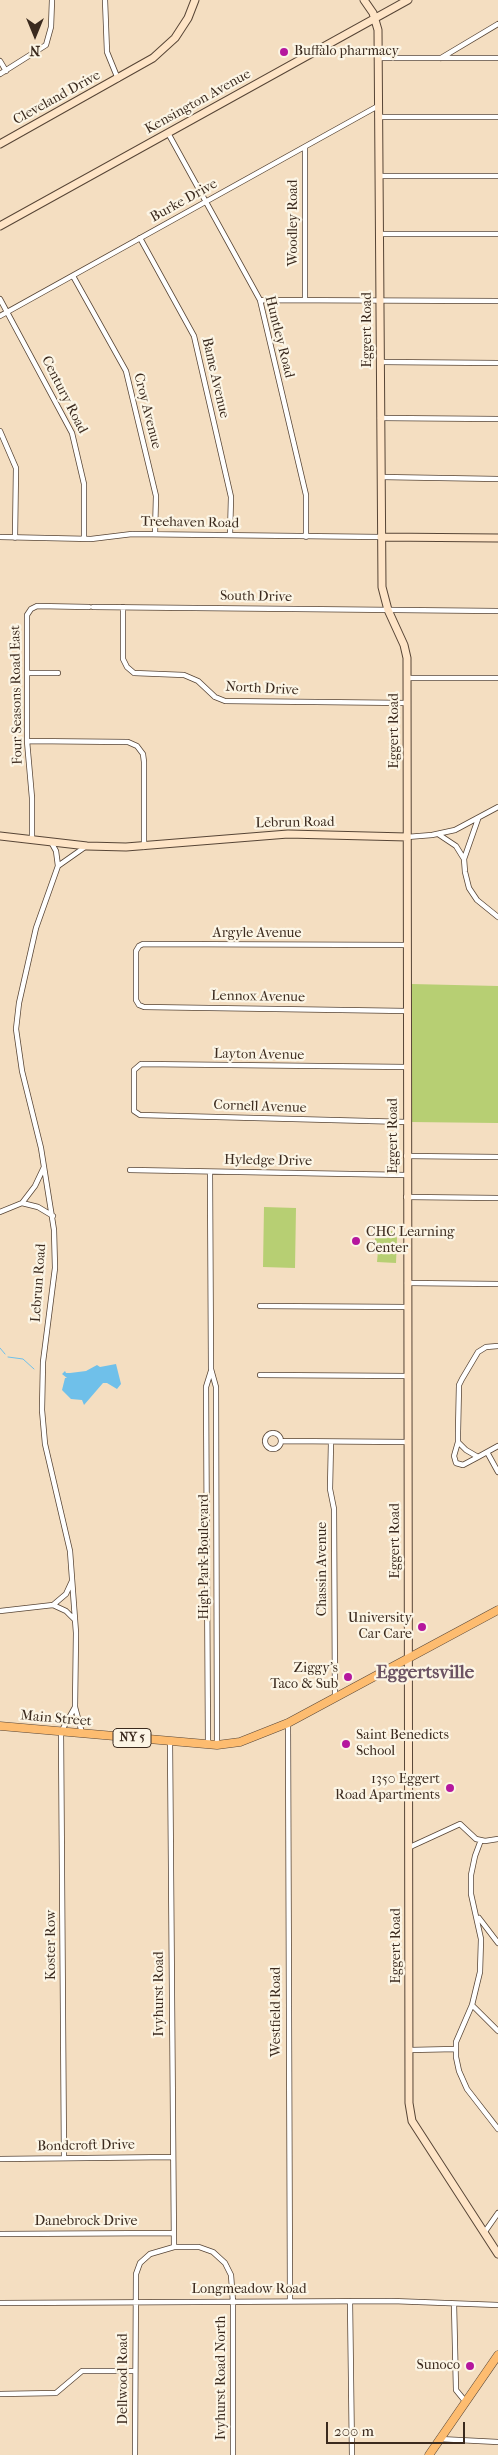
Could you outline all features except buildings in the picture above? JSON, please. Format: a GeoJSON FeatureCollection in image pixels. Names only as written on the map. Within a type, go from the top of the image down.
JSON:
{"type":"FeatureCollection","features":[{"type":"Feature","properties":{"kind":"main road","name":"Main Street"},"geometry":{"type":"LineString","coordinates":[[0,1726],[217,1746],[240,1742],[288,1723],[498,1610]]}},
{"type":"Feature","properties":{"kind":"main road"},"geometry":{"type":"LineString","coordinates":[[429,2455],[498,2355]]}},
{"type":"Feature","properties":{"kind":"street"},"geometry":{"type":"LineString","coordinates":[[0,74],[46,45],[51,27],[52,0]]}},
{"type":"Feature","properties":{"kind":"street"},"geometry":{"type":"LineString","coordinates":[[105,0],[107,52],[118,79]]}},
{"type":"Feature","properties":{"kind":"street","name":"Cleveland Drive"},"geometry":{"type":"LineString","coordinates":[[0,144],[153,58],[169,45],[183,28],[195,0]]}},
{"type":"Feature","properties":{"kind":"street","name":"Eggert Road"},"geometry":{"type":"LineString","coordinates":[[364,0],[375,18],[378,58],[382,587],[388,610],[404,645],[408,703],[406,1308],[410,1847],[409,2103],[412,2122],[498,2254]]}},
{"type":"Feature","properties":{"kind":"street","name":"Kensington Avenue"},"geometry":{"type":"LineString","coordinates":[[0,226],[408,0]]}},
{"type":"Feature","properties":{"kind":"street"},"geometry":{"type":"LineString","coordinates":[[440,58],[498,24]]}},
{"type":"Feature","properties":{"kind":"street"},"geometry":{"type":"LineString","coordinates":[[378,58],[498,58]]}},
{"type":"Feature","properties":{"kind":"street"},"geometry":{"type":"LineString","coordinates":[[0,61],[6,71]]}},
{"type":"Feature","properties":{"kind":"street","name":"Burke Drive"},"geometry":{"type":"LineString","coordinates":[[0,316],[378,106]]}},
{"type":"Feature","properties":{"kind":"street"},"geometry":{"type":"LineString","coordinates":[[378,117],[498,117]]}},
{"type":"Feature","properties":{"kind":"street","name":"Huntley Road"},"geometry":{"type":"LineString","coordinates":[[168,133],[260,300],[306,495],[306,537]]}},
{"type":"Feature","properties":{"kind":"street","name":"Woodley Road"},"geometry":{"type":"LineString","coordinates":[[305,147],[305,300]]}},
{"type":"Feature","properties":{"kind":"street"},"geometry":{"type":"LineString","coordinates":[[379,176],[498,176]]}},
{"type":"Feature","properties":{"kind":"street"},"geometry":{"type":"LineString","coordinates":[[380,234],[498,234]]}},
{"type":"Feature","properties":{"kind":"street","name":"Bame Avenue"},"geometry":{"type":"LineString","coordinates":[[140,238],[194,336],[231,497],[230,535]]}},
{"type":"Feature","properties":{"kind":"street","name":"Croy Avenue"},"geometry":{"type":"LineString","coordinates":[[73,276],[126,371],[156,496],[155,534]]}},
{"type":"Feature","properties":{"kind":"street","name":"Century Road"},"geometry":{"type":"LineString","coordinates":[[0,299],[72,433],[84,484],[84,539]]}},
{"type":"Feature","properties":{"kind":"street"},"geometry":{"type":"LineString","coordinates":[[260,300],[498,300]]}},
{"type":"Feature","properties":{"kind":"street"},"geometry":{"type":"LineString","coordinates":[[380,362],[498,363]]}},
{"type":"Feature","properties":{"kind":"street"},"geometry":{"type":"LineString","coordinates":[[380,418],[498,419]]}},
{"type":"Feature","properties":{"kind":"street"},"geometry":{"type":"LineString","coordinates":[[0,431],[16,468],[15,538]]}},
{"type":"Feature","properties":{"kind":"street"},"geometry":{"type":"LineString","coordinates":[[381,477],[498,479]]}},
{"type":"Feature","properties":{"kind":"street","name":"Treehaven Road"},"geometry":{"type":"LineString","coordinates":[[0,537],[84,539],[120,534],[155,534],[381,538]]}},
{"type":"Feature","properties":{"kind":"street"},"geometry":{"type":"LineString","coordinates":[[381,538],[498,538]]}},
{"type":"Feature","properties":{"kind":"street","name":"Four Seasons Road East"},"geometry":{"type":"LineString","coordinates":[[32,840],[32,798],[27,741],[27,618],[31,609],[37,606],[123,607]]}},
{"type":"Feature","properties":{"kind":"street","name":"South Drive"},"geometry":{"type":"LineString","coordinates":[[123,607],[498,611]]}},
{"type":"Feature","properties":{"kind":"street","name":"North Drive"},"geometry":{"type":"LineString","coordinates":[[123,607],[124,659],[127,667],[134,673],[184,675],[198,681],[216,697],[226,701],[408,703]]}},
{"type":"Feature","properties":{"kind":"street"},"geometry":{"type":"LineString","coordinates":[[27,674],[58,673]]}},
{"type":"Feature","properties":{"kind":"street"},"geometry":{"type":"LineString","coordinates":[[407,678],[498,678]]}},
{"type":"Feature","properties":{"kind":"street"},"geometry":{"type":"LineString","coordinates":[[27,741],[128,742],[137,746],[143,754],[144,762],[144,847]]}},
{"type":"Feature","properties":{"kind":"street","name":"Lebrun Road"},"geometry":{"type":"LineString","coordinates":[[0,836],[87,846],[144,847],[284,834],[407,837],[438,834],[478,819],[498,807]]}},
{"type":"Feature","properties":{"kind":"street"},"geometry":{"type":"LineString","coordinates":[[464,859],[478,819]]}},
{"type":"Feature","properties":{"kind":"street"},"geometry":{"type":"LineString","coordinates":[[438,834],[456,846],[464,859],[469,888],[477,900],[498,917]]}},
{"type":"Feature","properties":{"kind":"street"},"geometry":{"type":"LineString","coordinates":[[51,842],[56,851],[58,866],[87,846]]}},
{"type":"Feature","properties":{"kind":"street","name":"Lebrun Road"},"geometry":{"type":"LineString","coordinates":[[58,866],[36,928],[16,1025],[22,1071],[44,1166],[53,1216],[55,1268],[42,1362],[42,1410],[46,1444],[70,1551],[76,1622],[75,1707],[82,1733]]}},
{"type":"Feature","properties":{"kind":"street","name":"Argyle Avenue"},"geometry":{"type":"LineString","coordinates":[[136,977],[136,951],[143,944],[407,945]]}},
{"type":"Feature","properties":{"kind":"street","name":"Lennox Avenue"},"geometry":{"type":"LineString","coordinates":[[136,977],[136,1000],[139,1005],[144,1007],[407,1011]]}},
{"type":"Feature","properties":{"kind":"street","name":"Layton Avenue"},"geometry":{"type":"LineString","coordinates":[[134,1090],[134,1070],[141,1064],[407,1067]]}},
{"type":"Feature","properties":{"kind":"street","name":"Cornell Avenue"},"geometry":{"type":"LineString","coordinates":[[134,1090],[134,1111],[140,1115],[407,1122]]}},
{"type":"Feature","properties":{"kind":"street"},"geometry":{"type":"LineString","coordinates":[[406,1156],[498,1157]]}},
{"type":"Feature","properties":{"kind":"street"},"geometry":{"type":"LineString","coordinates":[[0,1212],[22,1203],[35,1186],[44,1166]]}},
{"type":"Feature","properties":{"kind":"street","name":"Hyledge Drive"},"geometry":{"type":"LineString","coordinates":[[130,1170],[406,1175]]}},
{"type":"Feature","properties":{"kind":"street","name":"High Park Boulevard"},"geometry":{"type":"LineString","coordinates":[[210,1172],[211,1369],[216,1387],[217,1746]]}},
{"type":"Feature","properties":{"kind":"street"},"geometry":{"type":"LineString","coordinates":[[406,1197],[498,1198]]}},
{"type":"Feature","properties":{"kind":"street"},"geometry":{"type":"LineString","coordinates":[[22,1203],[38,1207],[53,1216]]}},
{"type":"Feature","properties":{"kind":"street"},"geometry":{"type":"LineString","coordinates":[[406,1283],[498,1284]]}},
{"type":"Feature","properties":{"kind":"street"},"geometry":{"type":"LineString","coordinates":[[260,1306],[406,1308]]}},
{"type":"Feature","properties":{"kind":"street"},"geometry":{"type":"LineString","coordinates":[[498,1346],[486,1347],[478,1352],[459,1385],[458,1442],[454,1456],[456,1463],[463,1465],[498,1446]]}},
{"type":"Feature","properties":{"kind":"street","name":"High Park Boulevard"},"geometry":{"type":"LineString","coordinates":[[208,1745],[206,1387],[211,1369]]}},
{"type":"Feature","properties":{"kind":"street"},"geometry":{"type":"LineString","coordinates":[[260,1374],[407,1376]]}},
{"type":"Feature","properties":{"kind":"street"},"geometry":{"type":"LineString","coordinates":[[281,1441],[408,1442]]}},
{"type":"Feature","properties":{"kind":"street","name":"Chassin Avenue"},"geometry":{"type":"LineString","coordinates":[[331,1442],[330,1489],[334,1509],[335,1698]]}},
{"type":"Feature","properties":{"kind":"street"},"geometry":{"type":"LineString","coordinates":[[458,1442],[466,1450],[478,1457]]}},
{"type":"Feature","properties":{"kind":"street"},"geometry":{"type":"LineString","coordinates":[[487,1452],[498,1472]]}},
{"type":"Feature","properties":{"kind":"street"},"geometry":{"type":"LineString","coordinates":[[207,1548],[216,1548]]}},
{"type":"Feature","properties":{"kind":"street"},"geometry":{"type":"LineString","coordinates":[[54,1605],[66,1594],[73,1579]]}},
{"type":"Feature","properties":{"kind":"street"},"geometry":{"type":"LineString","coordinates":[[0,1611],[54,1605],[66,1611],[76,1622]]}},
{"type":"Feature","properties":{"kind":"street"},"geometry":{"type":"LineString","coordinates":[[207,1686],[217,1686]]}},
{"type":"Feature","properties":{"kind":"street","name":"Lebrun Road"},"geometry":{"type":"LineString","coordinates":[[62,1732],[75,1707]]}},
{"type":"Feature","properties":{"kind":"street","name":"Westfield Road"},"geometry":{"type":"LineString","coordinates":[[288,1723],[290,2302]]}},
{"type":"Feature","properties":{"kind":"street","name":"Koster Row"},"geometry":{"type":"LineString","coordinates":[[62,1732],[64,2158]]}},
{"type":"Feature","properties":{"kind":"street","name":"Ivyhurst Road"},"geometry":{"type":"LineString","coordinates":[[170,1742],[174,2247]]}},
{"type":"Feature","properties":{"kind":"street"},"geometry":{"type":"LineString","coordinates":[[410,1847],[460,1824],[471,1836],[481,1840],[498,1839]]}},
{"type":"Feature","properties":{"kind":"street"},"geometry":{"type":"LineString","coordinates":[[481,1840],[474,1856],[470,1875],[471,1894],[478,1917],[481,1939],[480,1972],[472,2005],[458,2035],[456,2049],[462,2080],[498,2129]]}},
{"type":"Feature","properties":{"kind":"street"},"geometry":{"type":"LineString","coordinates":[[478,1917],[498,1943]]}},
{"type":"Feature","properties":{"kind":"street"},"geometry":{"type":"LineString","coordinates":[[481,1939],[492,1937]]}},
{"type":"Feature","properties":{"kind":"street"},"geometry":{"type":"LineString","coordinates":[[472,2005],[498,2031]]}},
{"type":"Feature","properties":{"kind":"street"},"geometry":{"type":"LineString","coordinates":[[410,2050],[456,2049]]}},
{"type":"Feature","properties":{"kind":"street","name":"Bondcroft Drive"},"geometry":{"type":"LineString","coordinates":[[0,2159],[172,2157]]}},
{"type":"Feature","properties":{"kind":"street"},"geometry":{"type":"LineString","coordinates":[[484,2233],[498,2213]]}},
{"type":"Feature","properties":{"kind":"street","name":"Danebrock Drive"},"geometry":{"type":"LineString","coordinates":[[0,2234],[173,2233]]}},
{"type":"Feature","properties":{"kind":"street","name":"Ivyhurst Road North"},"geometry":{"type":"LineString","coordinates":[[174,2247],[200,2247],[213,2252],[222,2258],[231,2275],[233,2302],[233,2455]]}},
{"type":"Feature","properties":{"kind":"street","name":"Dellwood Road"},"geometry":{"type":"LineString","coordinates":[[135,2455],[135,2280],[140,2263],[154,2252],[174,2247]]}},
{"type":"Feature","properties":{"kind":"street"},"geometry":{"type":"LineString","coordinates":[[350,2301],[352,2455]]}},
{"type":"Feature","properties":{"kind":"street","name":"Longmeadow Road"},"geometry":{"type":"LineString","coordinates":[[0,2303],[350,2301],[498,2306]]}},
{"type":"Feature","properties":{"kind":"street"},"geometry":{"type":"LineString","coordinates":[[454,2304],[456,2390],[465,2401]]}},
{"type":"Feature","properties":{"kind":"street"},"geometry":{"type":"LineString","coordinates":[[0,2394],[56,2393],[82,2370],[135,2371]]}},
{"type":"Feature","properties":{"kind":"street"},"geometry":{"type":"LineString","coordinates":[[439,2439],[498,2442]]}},
{"type":"Feature","properties":{"kind":"green space"},"geometry":{"type":"Polygon","coordinates":[[[411,984],[498,986],[498,1123],[410,1122],[411,984]]]}},
{"type":"Feature","properties":{"kind":"green space"},"geometry":{"type":"Polygon","coordinates":[[[264,1207],[296,1208],[295,1268],[263,1267],[264,1207]]]}},
{"type":"Feature","properties":{"kind":"green space"},"geometry":{"type":"Polygon","coordinates":[[[375,1230],[392,1231],[397,1238],[396,1263],[377,1262],[378,1251],[375,1248],[375,1230]]]}},
{"type":"Feature","properties":{"kind":"water"},"geometry":{"type":"Polygon","coordinates":[[[116,1364],[121,1384],[117,1389],[107,1383],[103,1383],[84,1405],[82,1400],[71,1399],[62,1390],[65,1378],[67,1378],[62,1374],[65,1371],[70,1373],[86,1371],[97,1365],[100,1367],[116,1364]]]}},
{"type":"Feature","properties":{"kind":"waterway"},"geometry":{"type":"LineString","coordinates":[[0,1348],[5,1354]]}},
{"type":"Feature","properties":{"kind":"waterway"},"geometry":{"type":"LineString","coordinates":[[8,1357],[23,1359],[34,1369]]}},
{"type":"Feature","properties":{"kind":"place","name":"Buffalo pharmacy"},"geometry":{"type":"Point","coordinates":[284,52]}},
{"type":"Feature","properties":{"kind":"place","name":"CHC Learning Center"},"geometry":{"type":"Point","coordinates":[356,1241]}},
{"type":"Feature","properties":{"kind":"place","name":"University Car Care"},"geometry":{"type":"Point","coordinates":[422,1627]}},
{"type":"Feature","properties":{"kind":"place","name":"Ziggy's Taco & Sub"},"geometry":{"type":"Point","coordinates":[348,1677]}},
{"type":"Feature","properties":{"kind":"place","name":"Saint Benedicts School"},"geometry":{"type":"Point","coordinates":[346,1744]}},
{"type":"Feature","properties":{"kind":"place","name":"1350 Eggert Road Apartments"},"geometry":{"type":"Point","coordinates":[450,1788]}},
{"type":"Feature","properties":{"kind":"place","name":"Sunoco"},"geometry":{"type":"Point","coordinates":[470,2366]}},
{"type":"Feature","properties":{"kind":"district","name":"Eggertsville"},"geometry":{"type":"Point","coordinates":[425,1673]}}]}
